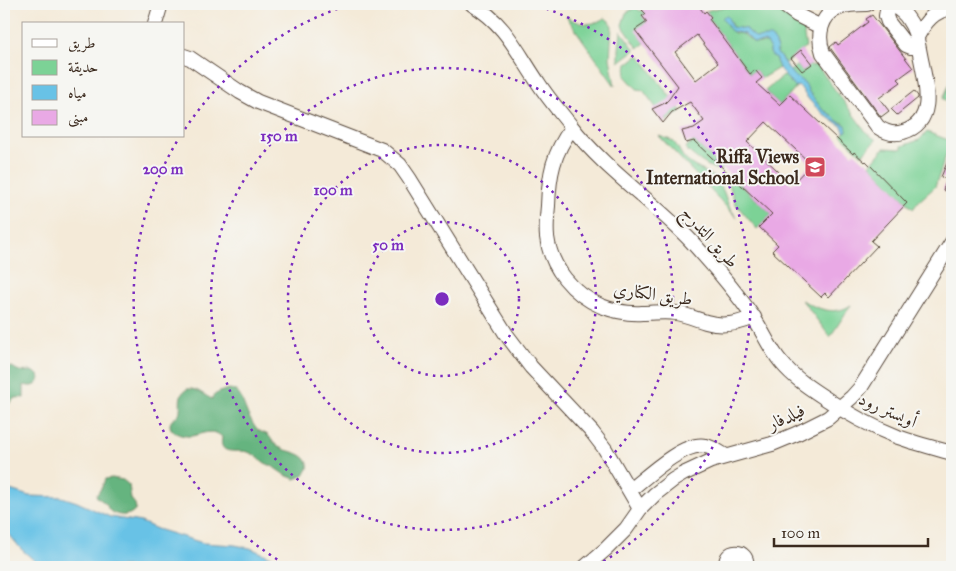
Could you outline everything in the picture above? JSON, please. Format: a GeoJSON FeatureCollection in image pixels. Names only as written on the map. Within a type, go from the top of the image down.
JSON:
{"type":"FeatureCollection","features":[{"type":"Feature","properties":{"kind":"street"},"geometry":{"type":"LineString","coordinates":[[156,22],[160,4]]}},
{"type":"Feature","properties":{"kind":"street","name":"طريق التدرج"},"geometry":{"type":"LineString","coordinates":[[472,4],[490,16],[506,33],[539,85],[572,128],[600,158],[678,228],[722,276],[754,317],[774,352],[788,370],[808,387],[839,408]]}},
{"type":"Feature","properties":{"kind":"street"},"geometry":{"type":"LineString","coordinates":[[782,4],[821,27]]}},
{"type":"Feature","properties":{"kind":"street"},"geometry":{"type":"LineString","coordinates":[[867,4],[839,8],[826,17],[821,27],[819,38],[822,53],[878,127],[887,132],[900,133],[907,131],[921,120],[925,112],[928,95],[917,41]]}},
{"type":"Feature","properties":{"kind":"street"},"geometry":{"type":"LineString","coordinates":[[889,4],[886,16],[888,22],[906,46],[911,47],[917,41],[923,26],[935,14],[952,8]]}},
{"type":"Feature","properties":{"kind":"street"},"geometry":{"type":"LineString","coordinates":[[185,56],[258,102],[376,147],[394,159],[409,178],[506,334],[531,367],[601,443],[640,509]]}},
{"type":"Feature","properties":{"kind":"street","name":"طريق الكناري"},"geometry":{"type":"LineString","coordinates":[[572,128],[561,143],[553,163],[548,187],[547,228],[547,238],[556,265],[571,286],[592,302],[622,312],[675,313],[723,325],[739,323],[754,317]]}},
{"type":"Feature","properties":{"kind":"street","name":"فيلدفار"},"geometry":{"type":"LineString","coordinates":[[585,567],[626,529],[640,509],[664,487],[683,474],[711,461],[772,444],[796,434],[828,418],[852,397],[952,242]]}},
{"type":"Feature","properties":{"kind":"street","name":"أويستر رود"},"geometry":{"type":"LineString","coordinates":[[839,408],[899,437],[952,453]]}},
{"type":"Feature","properties":{"kind":"street"},"geometry":{"type":"LineString","coordinates":[[626,485],[673,456],[696,446],[706,446],[726,456]]}},
{"type":"Feature","properties":{"kind":"street"},"geometry":{"type":"LineString","coordinates":[[727,567],[728,557],[735,553],[741,554],[745,558],[746,567]]}},
{"type":"Feature","properties":{"kind":"green space"},"geometry":{"type":"Polygon","coordinates":[[[759,5],[777,9],[806,25],[804,36],[806,47],[785,63],[777,53],[776,43],[766,37],[756,38],[746,29],[732,27],[730,21],[723,18],[734,33],[744,35],[755,43],[767,43],[770,46],[770,53],[775,58],[779,68],[762,78],[755,70],[750,74],[709,19],[710,17],[706,11],[717,8],[759,5]]]}},
{"type":"Feature","properties":{"kind":"green space"},"geometry":{"type":"Polygon","coordinates":[[[636,7],[646,14],[643,17],[647,22],[636,30],[645,43],[638,48],[622,25],[626,13],[636,7]]]}},
{"type":"Feature","properties":{"kind":"green space"},"geometry":{"type":"Polygon","coordinates":[[[566,16],[577,22],[585,23],[598,22],[605,18],[609,21],[612,26],[610,58],[615,86],[566,16]]]}},
{"type":"Feature","properties":{"kind":"green space"},"geometry":{"type":"Polygon","coordinates":[[[621,31],[635,50],[619,62],[619,49],[621,31]]]}},
{"type":"Feature","properties":{"kind":"green space"},"geometry":{"type":"Polygon","coordinates":[[[639,55],[681,111],[666,121],[643,90],[637,89],[625,76],[627,64],[639,55]]]}},
{"type":"Feature","properties":{"kind":"green space"},"geometry":{"type":"Polygon","coordinates":[[[816,64],[867,133],[876,140],[862,155],[841,135],[845,132],[844,123],[837,121],[822,109],[809,92],[805,83],[796,78],[790,71],[797,65],[802,71],[810,65],[812,67],[816,64]]]}},
{"type":"Feature","properties":{"kind":"green space"},"geometry":{"type":"Polygon","coordinates":[[[785,76],[792,84],[797,86],[780,105],[765,91],[785,76]]]}},
{"type":"Feature","properties":{"kind":"green space"},"geometry":{"type":"Polygon","coordinates":[[[952,78],[952,103],[943,99],[952,78]]]}},
{"type":"Feature","properties":{"kind":"green space"},"geometry":{"type":"Polygon","coordinates":[[[927,132],[951,141],[935,187],[913,209],[870,165],[884,148],[902,149],[902,146],[919,140],[927,132]]]}},
{"type":"Feature","properties":{"kind":"green space"},"geometry":{"type":"Polygon","coordinates":[[[659,136],[674,142],[687,161],[716,179],[737,218],[659,136]]]}},
{"type":"Feature","properties":{"kind":"green space"},"geometry":{"type":"Polygon","coordinates":[[[694,141],[723,168],[720,170],[712,168],[688,151],[685,148],[694,141]]]}},
{"type":"Feature","properties":{"kind":"green space"},"geometry":{"type":"Polygon","coordinates":[[[730,175],[772,214],[757,229],[735,203],[730,187],[725,180],[730,175]]]}},
{"type":"Feature","properties":{"kind":"green space"},"geometry":{"type":"Polygon","coordinates":[[[802,300],[814,306],[832,311],[851,305],[830,337],[802,300]]]}},
{"type":"Feature","properties":{"kind":"green space"},"geometry":{"type":"Polygon","coordinates":[[[12,367],[19,371],[33,371],[40,378],[34,386],[24,385],[24,398],[16,398],[4,406],[4,368],[12,367]]]}},
{"type":"Feature","properties":{"kind":"green space"},"geometry":{"type":"Polygon","coordinates":[[[187,389],[197,391],[212,399],[215,394],[226,390],[234,390],[240,396],[256,429],[268,435],[279,447],[302,456],[308,463],[307,471],[295,479],[285,475],[250,453],[226,450],[223,447],[222,437],[219,434],[207,432],[189,436],[172,431],[170,423],[180,412],[180,398],[187,389]]]}},
{"type":"Feature","properties":{"kind":"green space"},"geometry":{"type":"Polygon","coordinates":[[[105,479],[123,480],[129,485],[131,499],[136,508],[131,513],[120,515],[113,513],[96,496],[105,479]]]}},
{"type":"Feature","properties":{"kind":"water"},"geometry":{"type":"Polygon","coordinates":[[[724,16],[728,17],[732,27],[746,29],[756,38],[770,37],[774,40],[777,53],[793,75],[805,83],[809,92],[822,109],[837,121],[846,125],[847,131],[844,132],[842,126],[818,109],[800,87],[794,86],[779,68],[775,58],[771,55],[768,44],[764,42],[754,43],[745,34],[731,31],[722,18],[724,16]]]}},
{"type":"Feature","properties":{"kind":"water"},"geometry":{"type":"Polygon","coordinates":[[[4,488],[29,496],[62,497],[110,517],[141,522],[203,543],[250,548],[291,567],[42,567],[21,549],[4,528],[4,488]]]}},
{"type":"Feature","properties":{"kind":"building"},"geometry":{"type":"Polygon","coordinates":[[[651,4],[697,4],[704,13],[706,11],[711,17],[709,19],[750,74],[755,70],[762,78],[756,83],[780,105],[790,95],[853,154],[854,152],[866,161],[907,203],[871,241],[877,246],[829,297],[825,293],[821,297],[772,251],[778,245],[759,227],[772,214],[694,141],[686,143],[682,131],[694,128],[704,121],[690,102],[672,112],[663,123],[652,109],[665,103],[678,86],[635,30],[647,22],[642,16],[646,14],[642,10],[651,4]],[[697,35],[675,52],[696,80],[718,63],[697,35]],[[766,122],[747,142],[792,184],[811,164],[766,122]]]}},
{"type":"Feature","properties":{"kind":"building"},"geometry":{"type":"Polygon","coordinates":[[[872,15],[913,68],[898,79],[901,82],[879,98],[889,111],[881,117],[830,47],[836,42],[838,45],[868,22],[866,19],[872,15]]]}},
{"type":"Feature","properties":{"kind":"building"},"geometry":{"type":"Polygon","coordinates":[[[801,50],[812,64],[802,71],[791,58],[801,50]]]}},
{"type":"Feature","properties":{"kind":"building"},"geometry":{"type":"Polygon","coordinates":[[[914,91],[918,98],[897,115],[891,109],[914,91]]]}},
{"type":"Feature","properties":{"kind":"building"},"geometry":{"type":"Polygon","coordinates":[[[952,151],[952,194],[943,190],[947,179],[941,177],[952,151]]]}},
{"type":"Feature","properties":{"kind":"place","name":"Riffa Views International School"},"geometry":{"type":"Point","coordinates":[815,167]}}]}
